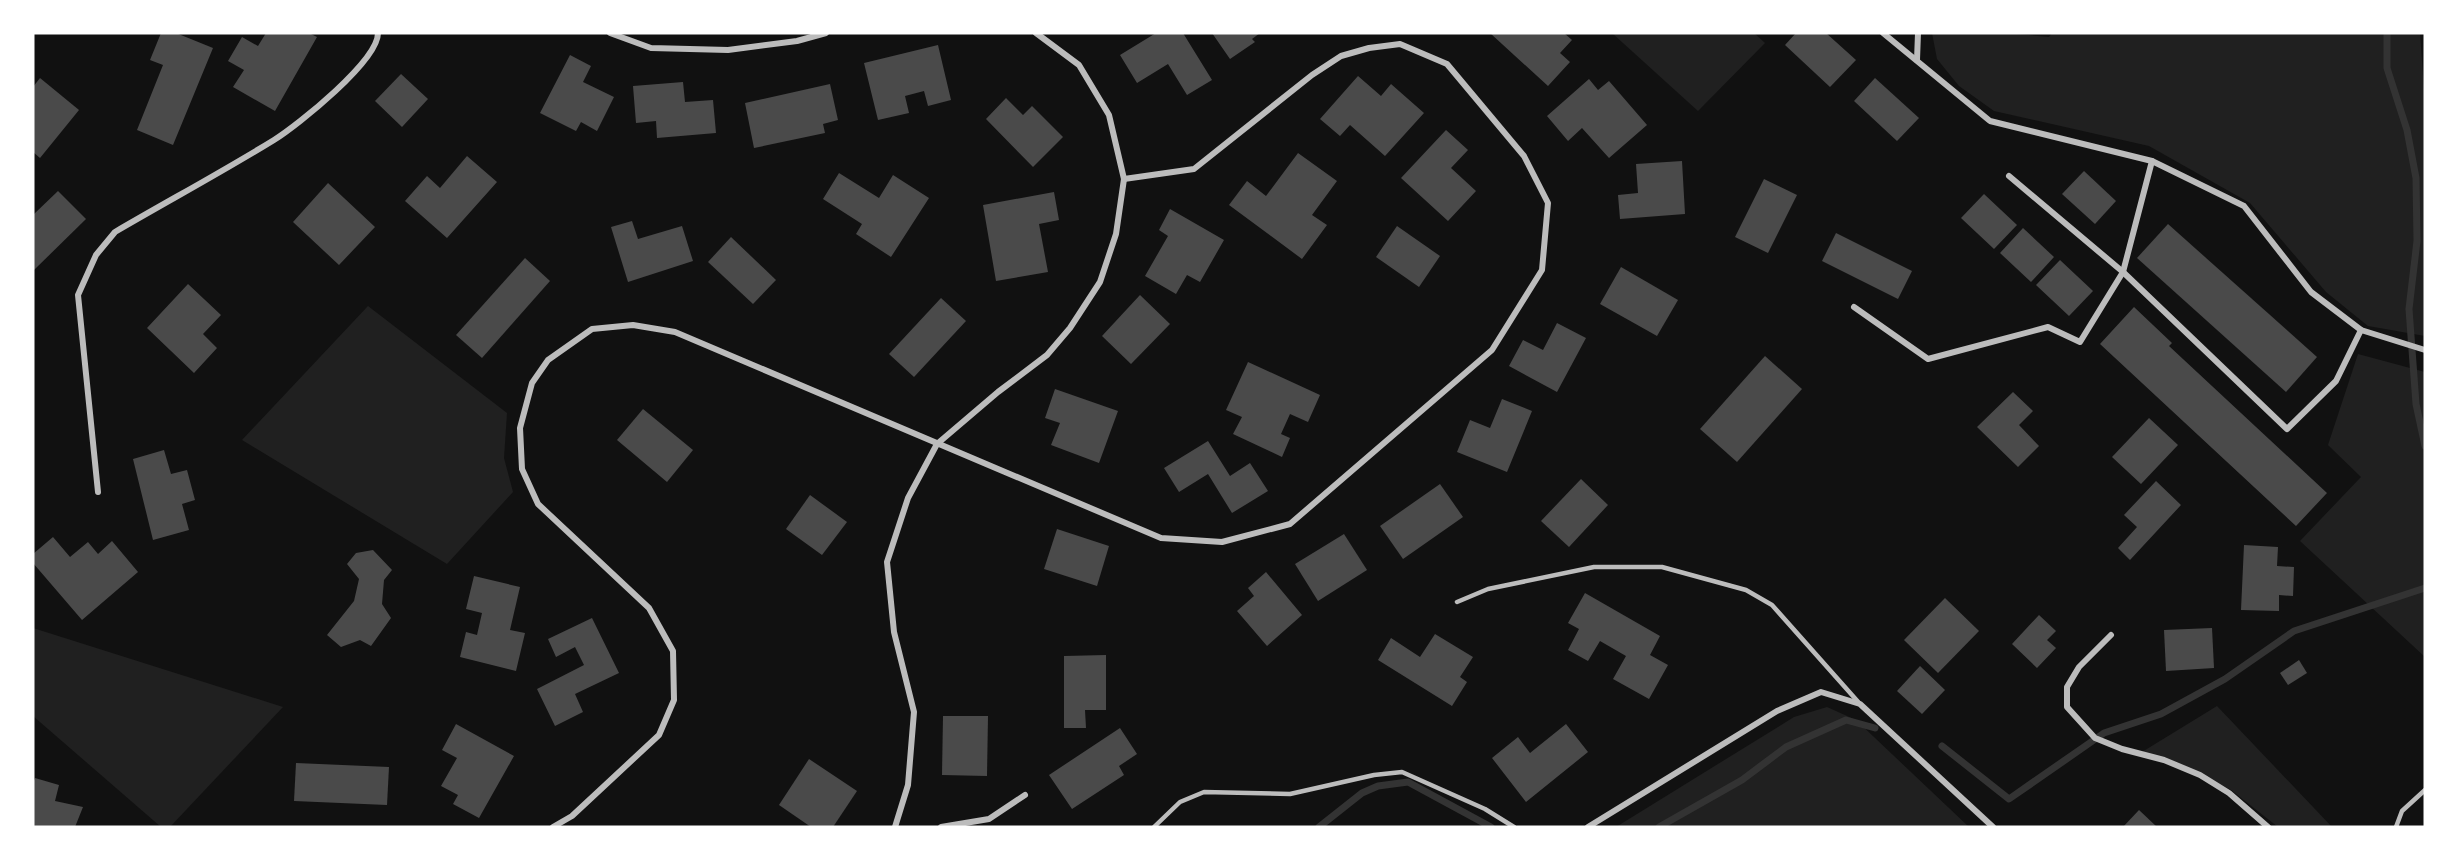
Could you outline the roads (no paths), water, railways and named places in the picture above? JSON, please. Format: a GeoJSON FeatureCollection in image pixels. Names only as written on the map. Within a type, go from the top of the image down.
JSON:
{"type":"FeatureCollection","features":[{"type":"Feature","properties":{"kind":"street"},"geometry":{"type":"LineString","coordinates":[[98,492],[78,295],[96,255],[115,232],[276,138],[317,106],[364,64],[378,38],[378,33]]}},
{"type":"Feature","properties":{"kind":"street"},"geometry":{"type":"LineString","coordinates":[[610,33],[651,48],[728,50],[798,41],[826,33]]}},
{"type":"Feature","properties":{"kind":"street"},"geometry":{"type":"LineString","coordinates":[[895,827],[908,785],[914,712],[894,632],[887,562],[908,498],[938,444],[998,392],[1047,355],[1070,328],[1100,282],[1116,234],[1124,179],[1108,115],[1079,65],[1036,33]]}},
{"type":"Feature","properties":{"kind":"street"},"geometry":{"type":"LineString","coordinates":[[1883,33],[1990,121],[2152,160],[2244,206],[2311,292],[2361,330],[2425,350]]}},
{"type":"Feature","properties":{"kind":"street"},"geometry":{"type":"LineString","coordinates":[[1917,60],[1918,33]]}},
{"type":"Feature","properties":{"kind":"street"},"geometry":{"type":"LineString","coordinates":[[554,827],[572,816],[659,735],[674,700],[673,651],[649,608],[538,504],[522,469],[520,428],[532,383],[548,360],[592,329],[633,325],[675,332],[1161,538],[1222,542],[1290,524],[1492,350],[1542,270],[1548,203],[1524,156],[1447,64],[1400,44],[1369,48],[1341,56],[1312,75],[1194,169],[1124,179]]}},
{"type":"Feature","properties":{"kind":"street"},"geometry":{"type":"LineString","coordinates":[[1854,307],[1928,360],[2048,327],[2080,342],[2123,272],[2152,160]]}},
{"type":"Feature","properties":{"kind":"street"},"geometry":{"type":"LineString","coordinates":[[2009,176],[2123,272],[2287,429],[2336,381],[2361,330]]}},
{"type":"Feature","properties":{"kind":"street"},"geometry":{"type":"LineString","coordinates":[[2111,635],[2079,666],[2067,687],[2067,706],[2095,738],[2122,749],[2164,760],[2200,776],[2229,793],[2268,827]]}},
{"type":"Feature","properties":{"kind":"street"},"geometry":{"type":"LineString","coordinates":[[1588,827],[1777,711],[1821,692],[1860,704],[1993,827]]}},
{"type":"Feature","properties":{"kind":"street"},"geometry":{"type":"LineString","coordinates":[[941,827],[989,819],[1025,795]]}},
{"type":"Feature","properties":{"kind":"lane"},"geometry":{"type":"LineString","coordinates":[[1457,602],[1488,589],[1594,567],[1662,567],[1746,590],[1772,605],[1860,704]]}},
{"type":"Feature","properties":{"kind":"lane"},"geometry":{"type":"LineString","coordinates":[[1154,827],[1180,802],[1204,792],[1290,794],[1374,774],[1402,772],[1485,808],[1514,827]]}},
{"type":"Feature","properties":{"kind":"lane"},"geometry":{"type":"LineString","coordinates":[[2396,827],[2402,811],[2425,790]]}},
{"type":"Feature","properties":{"kind":"waterway"},"geometry":{"type":"LineString","coordinates":[[2387,33],[2387,68],[2407,130],[2416,178],[2417,241],[2409,309],[2416,404],[2425,446]]}},
{"type":"Feature","properties":{"kind":"waterway"},"geometry":{"type":"LineString","coordinates":[[1942,746],[2009,799],[2104,733],[2161,714],[2225,679],[2294,631],[2425,588]]}},
{"type":"Feature","properties":{"kind":"waterway"},"geometry":{"type":"LineString","coordinates":[[1659,827],[1742,780],[1786,747],[1846,720],[1875,728]]}},
{"type":"Feature","properties":{"kind":"waterway"},"geometry":{"type":"LineString","coordinates":[[1319,827],[1362,793],[1378,786],[1408,782],[1491,827]]}}]}
